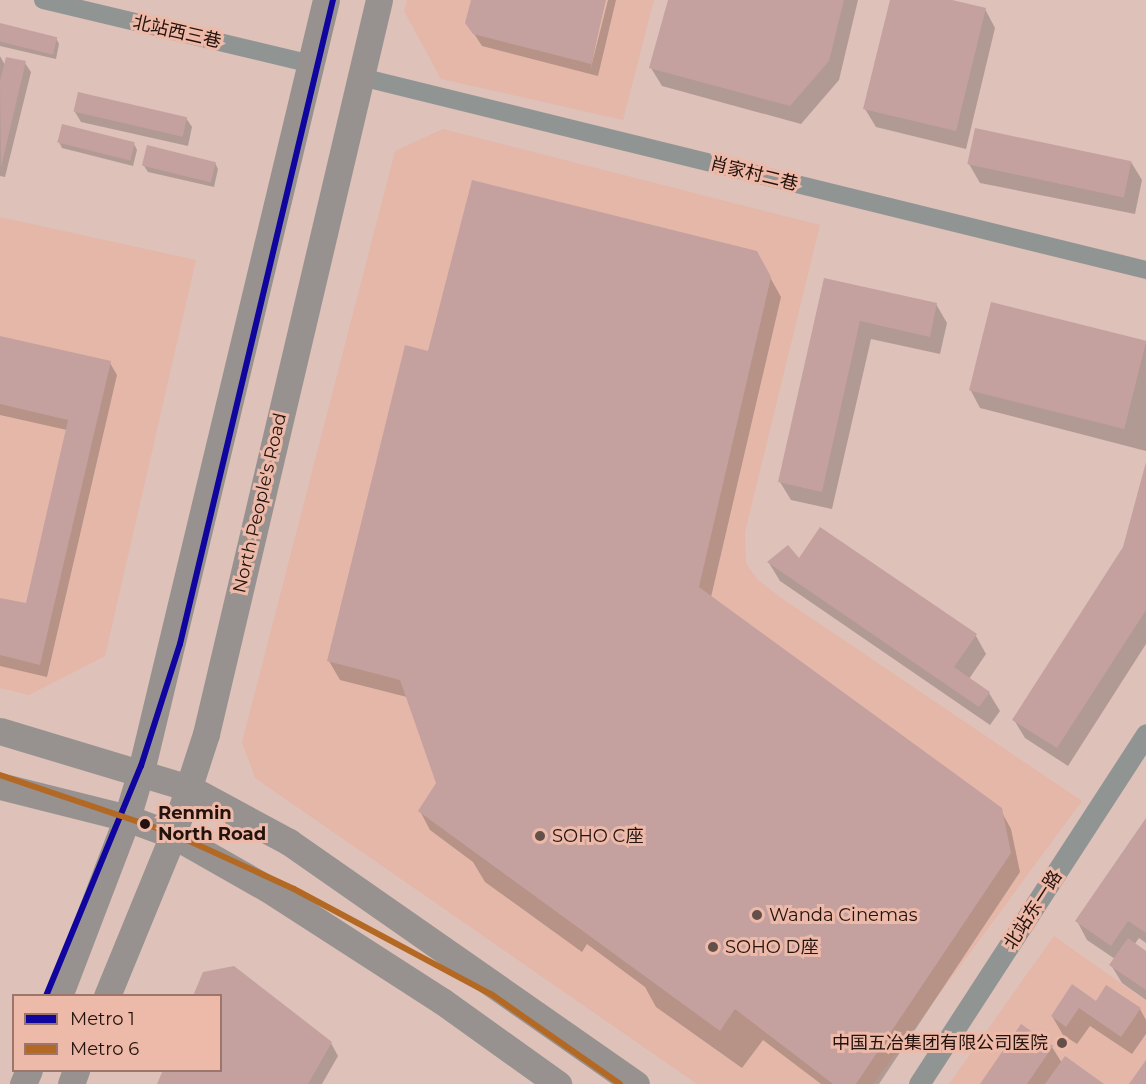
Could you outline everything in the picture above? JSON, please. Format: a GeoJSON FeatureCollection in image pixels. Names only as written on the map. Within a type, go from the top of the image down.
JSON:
{"type":"FeatureCollection","features":[{"type":"Feature","properties":{"kind":"main road"},"geometry":{"type":"LineString","coordinates":[[60,994],[127,818],[141,771],[326,0]]}},
{"type":"Feature","properties":{"kind":"main road","name":"North People's Road"},"geometry":{"type":"LineString","coordinates":[[108,994],[173,835],[206,734],[379,0]]}},
{"type":"Feature","properties":{"kind":"main road"},"geometry":{"type":"LineString","coordinates":[[0,731],[141,771],[189,788],[289,842],[636,1084]]}},
{"type":"Feature","properties":{"kind":"main road"},"geometry":{"type":"LineString","coordinates":[[0,786],[127,818],[173,835],[268,889],[442,1001],[558,1084]]}},
{"type":"Feature","properties":{"kind":"street","name":"北站西三巷"},"geometry":{"type":"LineString","coordinates":[[43,0],[311,64]]}},
{"type":"Feature","properties":{"kind":"street","name":"肖家村二巷"},"geometry":{"type":"LineString","coordinates":[[361,77],[1146,270]]}},
{"type":"Feature","properties":{"kind":"street","name":"北站东一路"},"geometry":{"type":"LineString","coordinates":[[919,1084],[1146,734]]}},
{"type":"Feature","properties":{"kind":"shaded area"},"geometry":{"type":"Polygon","coordinates":[[[407,0],[654,0],[623,120],[441,79],[404,11],[407,0]]]}},
{"type":"Feature","properties":{"kind":"shaded area"},"geometry":{"type":"Polygon","coordinates":[[[443,129],[820,225],[745,532],[746,563],[758,580],[780,597],[1082,801],[873,1084],[697,1084],[255,778],[242,742],[395,151],[443,129]]]}},
{"type":"Feature","properties":{"kind":"shaded area"},"geometry":{"type":"Polygon","coordinates":[[[0,217],[196,260],[105,656],[29,695],[0,688],[0,217]]]}},
{"type":"Feature","properties":{"kind":"shaded area","name":"中国五冶集团有限公司医院"},"geometry":{"type":"Polygon","coordinates":[[[1054,936],[1146,1001],[1146,1084],[949,1084],[1054,936]]]}},
{"type":"Feature","properties":{"kind":"building"},"geometry":{"type":"Polygon","coordinates":[[[471,0],[606,0],[591,64],[473,34],[465,23],[471,0]]]}},
{"type":"Feature","properties":{"kind":"building"},"geometry":{"type":"Polygon","coordinates":[[[668,0],[844,0],[829,61],[790,106],[649,68],[668,0]]]}},
{"type":"Feature","properties":{"kind":"building"},"geometry":{"type":"Polygon","coordinates":[[[890,0],[952,0],[986,8],[956,131],[863,109],[890,0]]]}},
{"type":"Feature","properties":{"kind":"building"},"geometry":{"type":"Polygon","coordinates":[[[0,23],[57,37],[53,55],[0,42],[0,23]]]}},
{"type":"Feature","properties":{"kind":"building"},"geometry":{"type":"Polygon","coordinates":[[[6,57],[26,61],[1,167],[0,81],[6,57]]]}},
{"type":"Feature","properties":{"kind":"building"},"geometry":{"type":"Polygon","coordinates":[[[78,92],[187,117],[183,137],[74,111],[78,92]]]}},
{"type":"Feature","properties":{"kind":"building"},"geometry":{"type":"Polygon","coordinates":[[[62,124],[135,142],[130,161],[57,142],[62,124]]]}},
{"type":"Feature","properties":{"kind":"building"},"geometry":{"type":"Polygon","coordinates":[[[975,128],[1132,161],[1124,197],[967,164],[975,128]]]}},
{"type":"Feature","properties":{"kind":"building"},"geometry":{"type":"Polygon","coordinates":[[[147,145],[216,162],[211,183],[142,165],[147,145]]]}},
{"type":"Feature","properties":{"kind":"building"},"geometry":{"type":"Polygon","coordinates":[[[472,180],[757,251],[771,277],[699,587],[1002,808],[1011,853],[856,1084],[833,1084],[735,1009],[720,1031],[418,811],[436,783],[400,680],[327,661],[405,345],[428,351],[472,180]]]}},
{"type":"Feature","properties":{"kind":"building"},"geometry":{"type":"Polygon","coordinates":[[[824,278],[937,303],[930,337],[860,321],[822,492],[778,482],[824,278]]]}},
{"type":"Feature","properties":{"kind":"building"},"geometry":{"type":"Polygon","coordinates":[[[991,302],[1146,341],[1124,429],[969,390],[991,302]]]}},
{"type":"Feature","properties":{"kind":"building"},"geometry":{"type":"Polygon","coordinates":[[[0,336],[111,361],[40,665],[0,655],[0,598],[26,603],[68,420],[0,404],[0,336]]]}},
{"type":"Feature","properties":{"kind":"building"},"geometry":{"type":"Polygon","coordinates":[[[1146,462],[1146,610],[1057,748],[1012,720],[1123,547],[1146,462]]]}},
{"type":"Feature","properties":{"kind":"building"},"geometry":{"type":"Polygon","coordinates":[[[820,527],[977,634],[954,667],[990,692],[979,707],[767,562],[788,545],[799,558],[820,527]]]}},
{"type":"Feature","properties":{"kind":"building"},"geometry":{"type":"Polygon","coordinates":[[[1146,818],[1146,933],[1128,921],[1111,946],[1075,921],[1146,818]]]}},
{"type":"Feature","properties":{"kind":"building"},"geometry":{"type":"Polygon","coordinates":[[[1128,938],[1146,951],[1146,990],[1109,965],[1128,938]]]}},
{"type":"Feature","properties":{"kind":"building"},"geometry":{"type":"Polygon","coordinates":[[[234,966],[332,1042],[308,1084],[157,1084],[162,1072],[222,1072],[222,994],[194,994],[203,972],[234,966]]]}},
{"type":"Feature","properties":{"kind":"building"},"geometry":{"type":"Polygon","coordinates":[[[1072,984],[1096,1001],[1106,985],[1141,1008],[1121,1037],[1079,1008],[1066,1027],[1051,1016],[1072,984]]]}},
{"type":"Feature","properties":{"kind":"building"},"geometry":{"type":"Polygon","coordinates":[[[1021,1024],[1053,1046],[1027,1084],[980,1084],[1021,1024]]]}},
{"type":"Feature","properties":{"kind":"building"},"geometry":{"type":"Polygon","coordinates":[[[1065,1056],[1104,1084],[1045,1084],[1065,1056]]]}},
{"type":"Feature","properties":{"kind":"building"},"geometry":{"type":"Polygon","coordinates":[[[1146,1060],[1146,1084],[1129,1084],[1146,1060]]]}},
{"type":"Feature","properties":{"kind":"metro line","name":"1"},"geometry":{"type":"LineString","coordinates":[[47,994],[141,766],[180,644],[333,0]]}},
{"type":"Feature","properties":{"kind":"metro line","name":"6"},"geometry":{"type":"LineString","coordinates":[[0,775],[174,834],[294,889],[491,994],[620,1084]]}},
{"type":"Feature","properties":{"kind":"place","name":"Renmin North Road"},"geometry":{"type":"Point","coordinates":[145,824]}},
{"type":"Feature","properties":{"kind":"place","name":"SOHO C座"},"geometry":{"type":"Point","coordinates":[540,836]}},
{"type":"Feature","properties":{"kind":"place","name":"Wanda Cinemas"},"geometry":{"type":"Point","coordinates":[757,915]}},
{"type":"Feature","properties":{"kind":"place","name":"SOHO D座"},"geometry":{"type":"Point","coordinates":[713,947]}},
{"type":"Feature","properties":{"kind":"place","name":"中国五冶集团有限公司医院"},"geometry":{"type":"Point","coordinates":[1062,1043]}}]}
